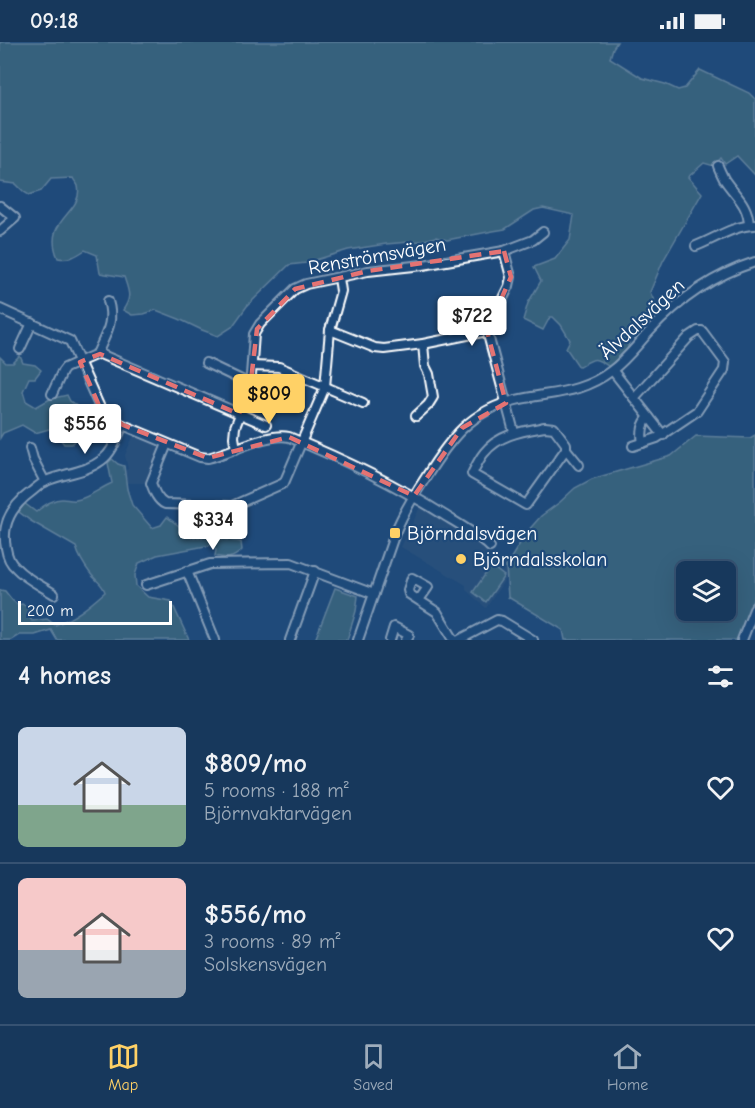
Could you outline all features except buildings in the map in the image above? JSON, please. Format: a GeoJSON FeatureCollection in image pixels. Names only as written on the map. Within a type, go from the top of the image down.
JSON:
{"type":"FeatureCollection","features":[{"type":"Feature","properties":{"kind":"street"},"geometry":{"type":"LineString","coordinates":[[696,246],[752,225],[745,206],[724,179],[718,166]]}},
{"type":"Feature","properties":{"kind":"street"},"geometry":{"type":"LineString","coordinates":[[0,206],[15,218],[0,231]]}},
{"type":"Feature","properties":{"kind":"street","name":"Renströmsvägen"},"geometry":{"type":"LineString","coordinates":[[236,449],[235,427],[250,384],[254,334],[260,324],[295,289],[369,271],[423,265],[504,251],[533,240],[543,232]]}},
{"type":"Feature","properties":{"kind":"street"},"geometry":{"type":"LineString","coordinates":[[504,251],[511,277],[509,286],[487,331],[514,432]]}},
{"type":"Feature","properties":{"kind":"street","name":"Älvdalsvägen"},"geometry":{"type":"LineString","coordinates":[[414,496],[442,451],[462,428],[480,414],[517,400],[584,387],[613,370],[650,330],[685,299],[728,272],[755,262]]}},
{"type":"Feature","properties":{"kind":"street"},"geometry":{"type":"LineString","coordinates":[[167,444],[151,484],[161,502],[168,505],[232,506],[284,483],[325,387],[330,330],[341,291],[339,278]]}},
{"type":"Feature","properties":{"kind":"street"},"geometry":{"type":"LineString","coordinates":[[97,354],[110,325],[111,311],[108,301]]}},
{"type":"Feature","properties":{"kind":"street"},"geometry":{"type":"LineString","coordinates":[[0,309],[70,341],[101,410],[106,416],[123,425],[200,457],[208,458],[283,435],[375,475],[414,496],[474,534],[489,547]]}},
{"type":"Feature","properties":{"kind":"street"},"geometry":{"type":"LineString","coordinates":[[21,350],[32,323]]}},
{"type":"Feature","properties":{"kind":"street"},"geometry":{"type":"LineString","coordinates":[[330,330],[375,348],[384,349],[487,331]]}},
{"type":"Feature","properties":{"kind":"street"},"geometry":{"type":"LineString","coordinates":[[633,446],[663,435],[697,411],[725,367],[725,362],[702,331],[698,331],[689,337],[634,398]]}},
{"type":"Feature","properties":{"kind":"street"},"geometry":{"type":"LineString","coordinates":[[416,416],[433,397],[429,374],[425,366],[423,344]]}},
{"type":"Feature","properties":{"kind":"street"},"geometry":{"type":"LineString","coordinates":[[52,394],[65,368],[100,354],[266,425]]}},
{"type":"Feature","properties":{"kind":"street"},"geometry":{"type":"LineString","coordinates":[[206,363],[250,384]]}},
{"type":"Feature","properties":{"kind":"street"},"geometry":{"type":"LineString","coordinates":[[252,366],[279,367],[363,403]]}},
{"type":"Feature","properties":{"kind":"street"},"geometry":{"type":"LineString","coordinates":[[613,370],[663,435]]}},
{"type":"Feature","properties":{"kind":"street"},"geometry":{"type":"LineString","coordinates":[[643,443],[643,427],[649,417]]}},
{"type":"Feature","properties":{"kind":"street"},"geometry":{"type":"LineString","coordinates":[[54,594],[16,568],[11,562],[4,541],[6,523],[15,505],[45,482],[87,469],[100,462],[110,453],[123,425]]}},
{"type":"Feature","properties":{"kind":"street"},"geometry":{"type":"LineString","coordinates":[[566,449],[526,505],[472,474],[484,452],[500,440],[514,432],[545,428],[554,428],[566,444],[566,449],[579,465]]}},
{"type":"Feature","properties":{"kind":"street"},"geometry":{"type":"LineString","coordinates":[[30,448],[45,482]]}},
{"type":"Feature","properties":{"kind":"street"},"geometry":{"type":"LineString","coordinates":[[358,640],[397,529],[414,496]]}},
{"type":"Feature","properties":{"kind":"street"},"geometry":{"type":"LineString","coordinates":[[146,585],[210,564],[291,563],[374,594]]}},
{"type":"Feature","properties":{"kind":"street"},"geometry":{"type":"LineString","coordinates":[[290,640],[315,571]]}},
{"type":"Feature","properties":{"kind":"street"},"geometry":{"type":"LineString","coordinates":[[187,572],[215,640]]}},
{"type":"Feature","properties":{"kind":"street"},"geometry":{"type":"LineString","coordinates":[[419,600],[437,612],[454,640]]}},
{"type":"Feature","properties":{"kind":"street"},"geometry":{"type":"LineString","coordinates":[[742,640],[755,607]]}},
{"type":"Feature","properties":{"kind":"street"},"geometry":{"type":"LineString","coordinates":[[459,640],[497,620],[533,640]]}},
{"type":"Feature","properties":{"kind":"street"},"geometry":{"type":"LineString","coordinates":[[390,640],[394,627],[409,635],[406,640]]}},
{"type":"Feature","properties":{"kind":"highlighted area"},"geometry":{"type":"Polygon","coordinates":[[[504,251],[511,277],[487,331],[506,403],[462,428],[414,496],[289,437],[208,458],[123,425],[101,410],[80,362],[100,354],[239,414],[250,389],[257,329],[295,289],[368,271],[504,251]]]}},
{"type":"Feature","properties":{"kind":"shaded area"},"geometry":{"type":"Polygon","coordinates":[[[135,433],[161,444],[162,449],[148,483],[125,483],[122,472],[128,469],[125,455],[135,433]]]}},
{"type":"Feature","properties":{"kind":"shaded area","name":"Björndalsskolan"},"geometry":{"type":"Polygon","coordinates":[[[422,503],[485,545],[507,564],[506,578],[486,608],[466,590],[466,585],[401,547],[422,503]]]}},
{"type":"Feature","properties":{"kind":"green space"},"geometry":{"type":"Polygon","coordinates":[[[0,42],[617,42],[610,58],[642,78],[678,90],[685,88],[700,70],[749,93],[755,99],[755,175],[737,156],[725,164],[721,158],[714,166],[704,163],[688,177],[702,193],[663,261],[650,292],[656,305],[631,331],[627,352],[611,368],[595,360],[579,367],[566,348],[570,340],[553,317],[550,317],[543,330],[523,320],[528,303],[541,281],[534,267],[555,259],[570,240],[574,215],[543,208],[534,210],[505,229],[447,240],[436,237],[348,250],[306,263],[289,265],[247,306],[232,327],[218,336],[156,310],[132,315],[123,310],[129,294],[124,277],[100,273],[97,255],[85,250],[73,257],[58,258],[54,245],[55,234],[58,225],[75,204],[78,196],[78,186],[73,178],[51,179],[41,191],[29,195],[16,184],[0,182],[0,42]]]}},
{"type":"Feature","properties":{"kind":"green space"},"geometry":{"type":"Polygon","coordinates":[[[20,356],[23,363],[35,365],[41,370],[35,378],[29,378],[23,391],[26,401],[36,407],[50,399],[67,395],[70,401],[82,410],[95,406],[97,417],[94,423],[87,433],[80,430],[72,444],[64,444],[49,429],[35,433],[22,425],[3,433],[0,438],[0,357],[6,363],[13,363],[20,356]]]}},
{"type":"Feature","properties":{"kind":"green space"},"geometry":{"type":"Polygon","coordinates":[[[755,435],[755,594],[738,640],[565,640],[563,630],[508,597],[506,566],[527,532],[541,516],[575,488],[592,479],[671,456],[696,436],[750,438],[755,435]]]}},
{"type":"Feature","properties":{"kind":"green space"},"geometry":{"type":"Polygon","coordinates":[[[112,459],[124,466],[132,505],[152,528],[161,525],[167,517],[188,537],[211,537],[241,542],[242,550],[230,558],[215,556],[216,550],[211,545],[157,555],[139,563],[135,575],[136,586],[148,597],[171,601],[189,640],[57,640],[51,630],[35,635],[19,635],[11,640],[0,640],[0,590],[5,591],[18,605],[22,604],[30,608],[27,614],[32,621],[47,619],[55,625],[75,615],[105,592],[80,558],[76,547],[19,512],[24,503],[36,512],[55,500],[81,499],[112,483],[108,463],[112,459]]]}},
{"type":"Feature","properties":{"kind":"green space"},"geometry":{"type":"Polygon","coordinates":[[[491,566],[504,576],[486,602],[473,592],[491,566]]]}},
{"type":"Feature","properties":{"kind":"green space"},"geometry":{"type":"Polygon","coordinates":[[[335,588],[358,596],[347,640],[315,640],[335,588]]]}},
{"type":"Feature","properties":{"kind":"place","name":"Björndalsvägen"},"geometry":{"type":"Point","coordinates":[395,533]}},
{"type":"Feature","properties":{"kind":"place","name":"Björndalsskolan"},"geometry":{"type":"Point","coordinates":[461,559]}}]}
